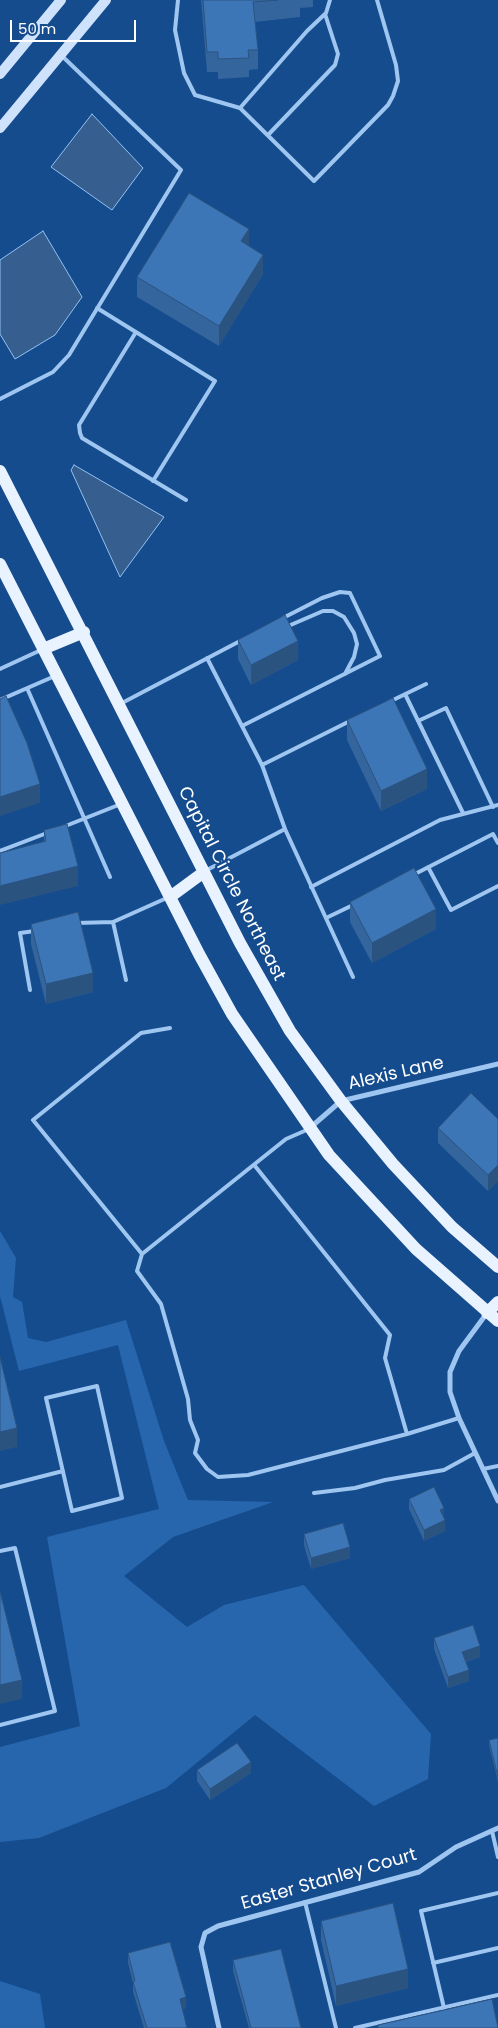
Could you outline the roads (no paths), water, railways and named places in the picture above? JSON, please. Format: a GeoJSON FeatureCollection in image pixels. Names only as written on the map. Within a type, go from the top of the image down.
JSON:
{"type":"FeatureCollection","features":[{"type":"Feature","properties":{"kind":"main road","name":"Capital Circle Northeast"},"geometry":{"type":"LineString","coordinates":[[0,471],[84,632],[204,872],[290,1031],[341,1101],[405,1178],[452,1227],[498,1267]]}},
{"type":"Feature","properties":{"kind":"main road"},"geometry":{"type":"LineString","coordinates":[[0,564],[122,804],[232,1014],[309,1128],[362,1192],[409,1242],[498,1321]]}},
{"type":"Feature","properties":{"kind":"main road"},"geometry":{"type":"LineString","coordinates":[[44,649],[84,632]]}},
{"type":"Feature","properties":{"kind":"main road"},"geometry":{"type":"LineString","coordinates":[[170,897],[204,872]]}},
{"type":"Feature","properties":{"kind":"main road"},"geometry":{"type":"LineString","coordinates":[[487,1313],[498,1302]]}},
{"type":"Feature","properties":{"kind":"street"},"geometry":{"type":"LineString","coordinates":[[0,74],[60,0]]}},
{"type":"Feature","properties":{"kind":"street"},"geometry":{"type":"LineString","coordinates":[[0,128],[106,0]]}},
{"type":"Feature","properties":{"kind":"street","name":"Alexis Lane"},"geometry":{"type":"LineString","coordinates":[[309,1128],[341,1101],[498,1064]]}},
{"type":"Feature","properties":{"kind":"street"},"geometry":{"type":"LineString","coordinates":[[487,1313],[459,1351],[450,1372],[450,1392],[459,1418],[498,1501]]}},
{"type":"Feature","properties":{"kind":"street","name":"Easter Stanley Court"},"geometry":{"type":"LineString","coordinates":[[219,2028],[201,1948],[205,1933],[218,1926],[418,1872],[456,1847],[498,1828]]}},
{"type":"Feature","properties":{"kind":"lane"},"geometry":{"type":"LineString","coordinates":[[178,0],[175,30],[184,73],[195,95],[240,108],[314,181],[388,105],[393,96],[398,81],[396,65],[377,0]]}},
{"type":"Feature","properties":{"kind":"lane"},"geometry":{"type":"LineString","coordinates":[[240,108],[307,31],[325,14],[330,0]]}},
{"type":"Feature","properties":{"kind":"lane"},"geometry":{"type":"LineString","coordinates":[[268,135],[335,65],[338,54],[325,14]]}},
{"type":"Feature","properties":{"kind":"lane"},"geometry":{"type":"LineString","coordinates":[[0,399],[53,372],[69,354],[181,170],[60,54]]}},
{"type":"Feature","properties":{"kind":"lane"},"geometry":{"type":"LineString","coordinates":[[98,308],[215,382],[153,481]]}},
{"type":"Feature","properties":{"kind":"lane"},"geometry":{"type":"LineString","coordinates":[[136,332],[79,425],[80,434],[82,438],[186,500]]}},
{"type":"Feature","properties":{"kind":"lane"},"geometry":{"type":"LineString","coordinates":[[242,726],[380,656],[350,593],[340,592],[322,598],[280,620]]}},
{"type":"Feature","properties":{"kind":"lane"},"geometry":{"type":"LineString","coordinates":[[279,630],[323,611],[333,611],[344,617],[357,644],[354,657],[345,674]]}},
{"type":"Feature","properties":{"kind":"lane"},"geometry":{"type":"LineString","coordinates":[[120,704],[246,638]]}},
{"type":"Feature","properties":{"kind":"lane"},"geometry":{"type":"LineString","coordinates":[[229,647],[245,644]]}},
{"type":"Feature","properties":{"kind":"lane"},"geometry":{"type":"LineString","coordinates":[[0,669],[44,649]]}},
{"type":"Feature","properties":{"kind":"lane"},"geometry":{"type":"LineString","coordinates":[[207,658],[262,765],[285,829],[353,977]]}},
{"type":"Feature","properties":{"kind":"lane"},"geometry":{"type":"LineString","coordinates":[[0,700],[57,675]]}},
{"type":"Feature","properties":{"kind":"lane"},"geometry":{"type":"LineString","coordinates":[[388,702],[426,684]]}},
{"type":"Feature","properties":{"kind":"lane"},"geometry":{"type":"LineString","coordinates":[[27,688],[110,877]]}},
{"type":"Feature","properties":{"kind":"lane"},"geometry":{"type":"LineString","coordinates":[[405,694],[462,813]]}},
{"type":"Feature","properties":{"kind":"lane"},"geometry":{"type":"LineString","coordinates":[[418,721],[446,708],[493,807]]}},
{"type":"Feature","properties":{"kind":"lane"},"geometry":{"type":"LineString","coordinates":[[262,765],[354,719]]}},
{"type":"Feature","properties":{"kind":"lane"},"geometry":{"type":"LineString","coordinates":[[59,828],[122,804]]}},
{"type":"Feature","properties":{"kind":"lane"},"geometry":{"type":"LineString","coordinates":[[312,887],[440,820],[498,805]]}},
{"type":"Feature","properties":{"kind":"lane"},"geometry":{"type":"LineString","coordinates":[[204,872],[285,829]]}},
{"type":"Feature","properties":{"kind":"lane"},"geometry":{"type":"LineString","coordinates":[[0,852],[51,832]]}},
{"type":"Feature","properties":{"kind":"lane"},"geometry":{"type":"LineString","coordinates":[[411,876],[494,834],[498,843]]}},
{"type":"Feature","properties":{"kind":"lane"},"geometry":{"type":"LineString","coordinates":[[428,867],[451,910],[498,886]]}},
{"type":"Feature","properties":{"kind":"lane"},"geometry":{"type":"LineString","coordinates":[[67,925],[86,921],[112,922],[170,897]]}},
{"type":"Feature","properties":{"kind":"lane"},"geometry":{"type":"LineString","coordinates":[[326,918],[360,901]]}},
{"type":"Feature","properties":{"kind":"lane"},"geometry":{"type":"LineString","coordinates":[[112,922],[126,980]]}},
{"type":"Feature","properties":{"kind":"lane"},"geometry":{"type":"LineString","coordinates":[[30,990],[20,933],[39,930]]}},
{"type":"Feature","properties":{"kind":"lane"},"geometry":{"type":"LineString","coordinates":[[142,1254],[33,1120],[141,1033],[170,1028]]}},
{"type":"Feature","properties":{"kind":"lane"},"geometry":{"type":"LineString","coordinates":[[309,1128],[286,1139],[142,1254],[138,1271],[161,1304],[188,1399],[190,1420],[198,1440],[195,1453],[207,1469],[218,1477],[248,1475],[407,1434],[459,1418]]}},
{"type":"Feature","properties":{"kind":"lane"},"geometry":{"type":"LineString","coordinates":[[254,1166],[390,1334],[385,1358],[407,1434]]}},
{"type":"Feature","properties":{"kind":"lane"},"geometry":{"type":"LineString","coordinates":[[97,1386],[122,1498],[72,1510],[63,1471],[46,1398],[97,1386]]}},
{"type":"Feature","properties":{"kind":"lane"},"geometry":{"type":"LineString","coordinates":[[314,1493],[355,1488],[385,1480],[444,1470],[475,1453]]}},
{"type":"Feature","properties":{"kind":"lane"},"geometry":{"type":"LineString","coordinates":[[483,1469],[498,1466]]}},
{"type":"Feature","properties":{"kind":"lane"},"geometry":{"type":"LineString","coordinates":[[0,1487],[63,1471]]}},
{"type":"Feature","properties":{"kind":"lane"},"geometry":{"type":"LineString","coordinates":[[0,1551],[16,1548],[55,1711],[0,1725]]}},
{"type":"Feature","properties":{"kind":"lane"},"geometry":{"type":"LineString","coordinates":[[492,1831],[498,1857]]}},
{"type":"Feature","properties":{"kind":"lane"},"geometry":{"type":"LineString","coordinates":[[444,2008],[421,1911],[498,1893]]}},
{"type":"Feature","properties":{"kind":"lane"},"geometry":{"type":"LineString","coordinates":[[305,1902],[336,2028]]}},
{"type":"Feature","properties":{"kind":"lane"},"geometry":{"type":"LineString","coordinates":[[433,1963],[498,1948]]}},
{"type":"Feature","properties":{"kind":"lane"},"geometry":{"type":"LineString","coordinates":[[355,2028],[498,1995]]}}]}
